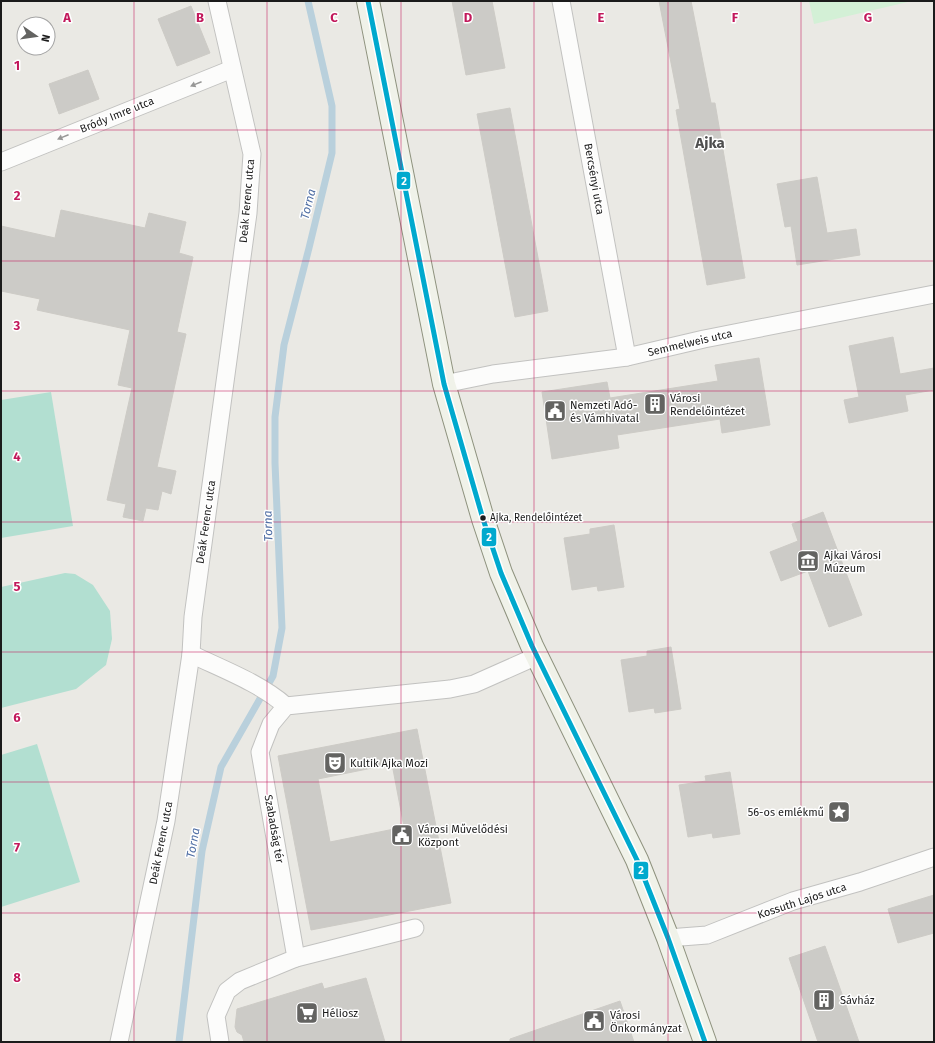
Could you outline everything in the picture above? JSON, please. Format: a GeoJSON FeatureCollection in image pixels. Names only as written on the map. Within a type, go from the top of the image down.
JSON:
{"type":"FeatureCollection","features":[{"type":"Feature","properties":{"kind":"main road"},"geometry":{"type":"LineString","coordinates":[[368,1],[444,384],[494,554],[537,656],[637,860],[668,938],[705,1042]]}},
{"type":"Feature","properties":{"kind":"street","name":"Deák Ferenc utca"},"geometry":{"type":"LineString","coordinates":[[120,1042],[166,821],[191,654],[193,617],[248,213],[252,154],[217,1]]}},
{"type":"Feature","properties":{"kind":"street","name":"Bercsényi utca"},"geometry":{"type":"LineString","coordinates":[[561,1],[627,357]]}},
{"type":"Feature","properties":{"kind":"street","name":"Bródy Imre utca"},"geometry":{"type":"LineString","coordinates":[[1,162],[232,69]]}},
{"type":"Feature","properties":{"kind":"street","name":"Semmelweis utca"},"geometry":{"type":"LineString","coordinates":[[444,384],[487,375],[627,357],[712,337],[934,294]]}},
{"type":"Feature","properties":{"kind":"street"},"geometry":{"type":"LineString","coordinates":[[191,654],[247,681],[282,703],[450,689],[474,684],[537,656]]}},
{"type":"Feature","properties":{"kind":"street","name":"Szabadság tér"},"geometry":{"type":"LineString","coordinates":[[282,703],[271,724],[260,752],[296,958]]}},
{"type":"Feature","properties":{"kind":"street","name":"Kossuth Lajos utca"},"geometry":{"type":"LineString","coordinates":[[668,938],[707,935],[794,901],[860,882],[934,857]]}},
{"type":"Feature","properties":{"kind":"street"},"geometry":{"type":"LineString","coordinates":[[220,1042],[216,1016],[227,991],[240,981],[296,958],[415,928]]}},
{"type":"Feature","properties":{"kind":"green space"},"geometry":{"type":"Polygon","coordinates":[[[809,1],[912,1],[814,24],[809,1]]]}},
{"type":"Feature","properties":{"kind":"green space"},"geometry":{"type":"Polygon","coordinates":[[[51,392],[73,526],[1,538],[1,400],[51,392]]]}},
{"type":"Feature","properties":{"kind":"green space"},"geometry":{"type":"Polygon","coordinates":[[[65,573],[75,574],[93,585],[110,611],[112,639],[106,665],[76,689],[1,708],[1,587],[65,573]]]}},
{"type":"Feature","properties":{"kind":"green space"},"geometry":{"type":"Polygon","coordinates":[[[37,744],[80,882],[1,907],[1,755],[37,744]]]}},
{"type":"Feature","properties":{"kind":"building"},"geometry":{"type":"Polygon","coordinates":[[[452,1],[492,1],[505,68],[466,75],[452,1]]]}},
{"type":"Feature","properties":{"kind":"building"},"geometry":{"type":"Polygon","coordinates":[[[659,1],[691,1],[711,103],[715,103],[745,278],[707,285],[676,110],[680,109],[659,1]]]}},
{"type":"Feature","properties":{"kind":"building"},"geometry":{"type":"Polygon","coordinates":[[[191,6],[210,53],[177,66],[158,19],[191,6]]]}},
{"type":"Feature","properties":{"kind":"building"},"geometry":{"type":"Polygon","coordinates":[[[88,70],[99,99],[59,114],[49,84],[88,70]]]}},
{"type":"Feature","properties":{"kind":"building"},"geometry":{"type":"Polygon","coordinates":[[[510,108],[548,311],[515,317],[477,114],[510,108]]]}},
{"type":"Feature","properties":{"kind":"building"},"geometry":{"type":"Polygon","coordinates":[[[817,177],[827,233],[856,229],[860,255],[797,265],[791,226],[785,227],[777,184],[817,177]]]}},
{"type":"Feature","properties":{"kind":"building"},"geometry":{"type":"Polygon","coordinates":[[[61,210],[145,228],[149,213],[186,222],[179,253],[193,257],[177,332],[186,334],[157,467],[176,471],[171,494],[162,491],[158,510],[146,508],[143,521],[123,517],[126,504],[107,500],[132,388],[118,385],[130,330],[37,310],[40,299],[1,291],[1,226],[55,238],[61,210]]]}},
{"type":"Feature","properties":{"kind":"building"},"geometry":{"type":"Polygon","coordinates":[[[893,337],[900,374],[934,368],[934,390],[905,395],[908,411],[849,423],[844,400],[859,397],[849,346],[893,337]]]}},
{"type":"Feature","properties":{"kind":"building","name":"Városi Rendelőintézet"},"geometry":{"type":"Polygon","coordinates":[[[759,358],[770,425],[722,433],[720,419],[617,435],[619,448],[552,459],[542,392],[607,382],[610,398],[718,381],[715,365],[759,358]]]}},
{"type":"Feature","properties":{"kind":"building","name":"Ajkai Városi Múzeum"},"geometry":{"type":"Polygon","coordinates":[[[823,512],[862,615],[829,627],[808,571],[781,581],[770,552],[798,541],[792,524],[823,512]]]}},
{"type":"Feature","properties":{"kind":"building"},"geometry":{"type":"Polygon","coordinates":[[[614,525],[624,587],[598,591],[597,586],[572,590],[564,538],[590,534],[590,529],[614,525]]]}},
{"type":"Feature","properties":{"kind":"building"},"geometry":{"type":"Polygon","coordinates":[[[671,647],[681,709],[655,713],[654,708],[629,712],[621,660],[647,656],[647,651],[671,647]]]}},
{"type":"Feature","properties":{"kind":"building","name":"Városi Művelődési Központ"},"geometry":{"type":"Polygon","coordinates":[[[417,729],[451,903],[311,930],[278,756],[417,729]],[[392,764],[318,779],[330,842],[404,827],[392,764]]]}},
{"type":"Feature","properties":{"kind":"building"},"geometry":{"type":"Polygon","coordinates":[[[730,772],[740,834],[713,838],[712,833],[688,837],[679,785],[706,781],[705,776],[730,772]]]}},
{"type":"Feature","properties":{"kind":"building"},"geometry":{"type":"Polygon","coordinates":[[[934,895],[934,933],[898,943],[888,909],[934,895]]]}},
{"type":"Feature","properties":{"kind":"building","name":"Sávház"},"geometry":{"type":"Polygon","coordinates":[[[825,946],[859,1042],[818,1042],[789,958],[825,946]]]}},
{"type":"Feature","properties":{"kind":"building","name":"Héliosz"},"geometry":{"type":"Polygon","coordinates":[[[366,978],[385,1042],[244,1042],[242,1035],[237,1032],[235,1027],[237,1009],[322,983],[324,989],[366,978]]]}},
{"type":"Feature","properties":{"kind":"building","name":"Városi Önkormányzat"},"geometry":{"type":"Polygon","coordinates":[[[620,1001],[634,1042],[510,1042],[510,1039],[620,1001]]]}},
{"type":"Feature","properties":{"kind":"waterway","name":"Torna"},"geometry":{"type":"LineString","coordinates":[[179,1042],[202,851],[221,767],[273,676],[282,628],[275,463],[275,417],[284,345],[332,153],[332,106],[308,1]]}},
{"type":"Feature","properties":{"kind":"transit line","name":"2"},"geometry":{"type":"LineString","coordinates":[[368,1],[444,384],[483,519],[501,573],[532,646],[637,860],[668,938],[705,1042]]}},
{"type":"Feature","properties":{"kind":"place","name":"Városi Rendelőintézet"},"geometry":{"type":"Point","coordinates":[655,404]}},
{"type":"Feature","properties":{"kind":"place","name":"Nemzeti Adó- és Vámhivatal"},"geometry":{"type":"Point","coordinates":[555,411]}},
{"type":"Feature","properties":{"kind":"place","name":"Ajka, Rendelőintézet"},"geometry":{"type":"Point","coordinates":[483,518]}},
{"type":"Feature","properties":{"kind":"place","name":"Ajkai Városi Múzeum"},"geometry":{"type":"Point","coordinates":[808,561]}},
{"type":"Feature","properties":{"kind":"place","name":"Kultik Ajka Mozi"},"geometry":{"type":"Point","coordinates":[335,763]}},
{"type":"Feature","properties":{"kind":"place","name":"56-os emlékmű"},"geometry":{"type":"Point","coordinates":[839,812]}},
{"type":"Feature","properties":{"kind":"place","name":"Városi Művelődési Központ"},"geometry":{"type":"Point","coordinates":[402,835]}},
{"type":"Feature","properties":{"kind":"place","name":"Sávház"},"geometry":{"type":"Point","coordinates":[824,1000]}},
{"type":"Feature","properties":{"kind":"place","name":"Héliosz"},"geometry":{"type":"Point","coordinates":[307,1013]}},
{"type":"Feature","properties":{"kind":"place","name":"Városi Önkormányzat"},"geometry":{"type":"Point","coordinates":[594,1021]}},
{"type":"Feature","properties":{"kind":"district","name":"Ajka"},"geometry":{"type":"Point","coordinates":[710,143]}}]}
